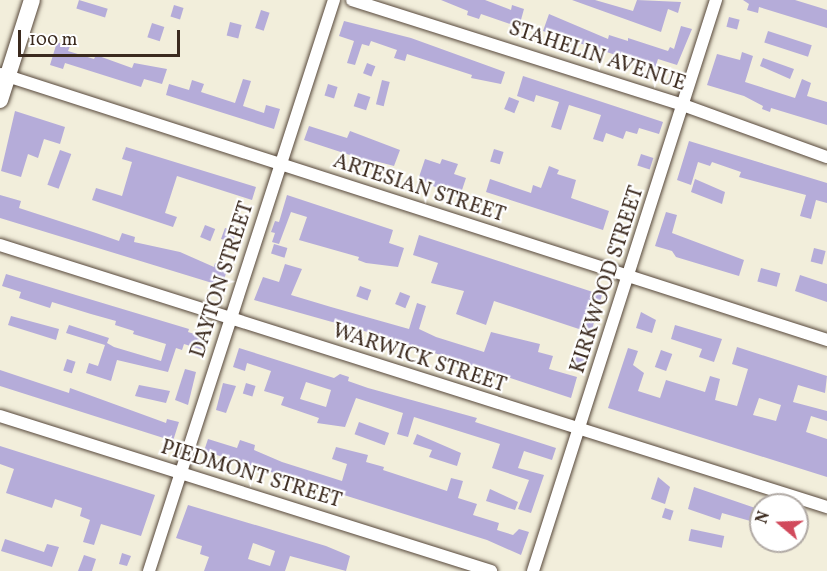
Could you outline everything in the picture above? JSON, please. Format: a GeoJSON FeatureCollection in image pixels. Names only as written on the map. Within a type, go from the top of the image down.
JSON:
{"type":"FeatureCollection","features":[{"type":"Feature","properties":{"kind":"street"},"geometry":{"type":"LineString","coordinates":[[0,100],[4,75],[32,0]]}},
{"type":"Feature","properties":{"kind":"street","name":"DAYTON STREET"},"geometry":{"type":"LineString","coordinates":[[149,571],[334,0]]}},
{"type":"Feature","properties":{"kind":"street","name":"STAHELIN AVENUE"},"geometry":{"type":"LineString","coordinates":[[352,0],[683,105],[827,157]]}},
{"type":"Feature","properties":{"kind":"street","name":"KIRKWOOD STREET"},"geometry":{"type":"LineString","coordinates":[[533,571],[630,275],[716,0]]}},
{"type":"Feature","properties":{"kind":"street","name":"ARTESIAN STREET"},"geometry":{"type":"LineString","coordinates":[[4,75],[827,340]]}},
{"type":"Feature","properties":{"kind":"street","name":"WARWICK STREET"},"geometry":{"type":"LineString","coordinates":[[0,245],[827,507]]}},
{"type":"Feature","properties":{"kind":"street","name":"PIEDMONT STREET"},"geometry":{"type":"LineString","coordinates":[[0,416],[490,571]]}},
{"type":"Feature","properties":{"kind":"building"},"geometry":{"type":"Polygon","coordinates":[[[79,0],[108,9],[105,17],[76,9],[79,0]]]}},
{"type":"Feature","properties":{"kind":"building"},"geometry":{"type":"Polygon","coordinates":[[[441,0],[485,0],[511,10],[512,5],[524,9],[519,27],[481,14],[479,19],[467,15],[468,11],[441,0]]]}},
{"type":"Feature","properties":{"kind":"building"},"geometry":{"type":"Polygon","coordinates":[[[572,0],[595,0],[633,11],[637,0],[681,2],[678,13],[668,9],[661,32],[572,0]]]}},
{"type":"Feature","properties":{"kind":"building"},"geometry":{"type":"Polygon","coordinates":[[[743,0],[795,0],[827,10],[827,28],[759,7],[758,13],[747,10],[749,4],[743,0]]]}},
{"type":"Feature","properties":{"kind":"building"},"geometry":{"type":"Polygon","coordinates":[[[174,5],[184,8],[180,19],[170,16],[174,5]]]}},
{"type":"Feature","properties":{"kind":"building"},"geometry":{"type":"Polygon","coordinates":[[[261,10],[270,13],[264,31],[255,28],[261,10]]]}},
{"type":"Feature","properties":{"kind":"building"},"geometry":{"type":"Polygon","coordinates":[[[549,14],[608,39],[609,35],[628,41],[628,38],[668,51],[670,47],[674,49],[681,26],[692,29],[677,65],[658,59],[655,68],[543,31],[549,14]]]}},
{"type":"Feature","properties":{"kind":"building"},"geometry":{"type":"Polygon","coordinates":[[[729,17],[740,20],[737,30],[726,27],[729,17]]]}},
{"type":"Feature","properties":{"kind":"building"},"geometry":{"type":"Polygon","coordinates":[[[344,21],[411,38],[505,72],[501,84],[471,78],[472,75],[407,54],[405,61],[394,58],[397,50],[371,41],[369,46],[362,44],[355,65],[347,63],[354,41],[339,36],[344,21]]]}},
{"type":"Feature","properties":{"kind":"building"},"geometry":{"type":"Polygon","coordinates":[[[230,22],[242,25],[238,38],[227,36],[230,22]]]}},
{"type":"Feature","properties":{"kind":"building"},"geometry":{"type":"Polygon","coordinates":[[[152,23],[164,27],[160,41],[147,37],[152,23]]]}},
{"type":"Feature","properties":{"kind":"building"},"geometry":{"type":"Polygon","coordinates":[[[768,31],[812,45],[808,57],[764,42],[768,31]]]}},
{"type":"Feature","properties":{"kind":"building"},"geometry":{"type":"Polygon","coordinates":[[[57,42],[70,46],[68,51],[94,59],[96,55],[132,68],[134,63],[167,69],[162,84],[144,79],[141,87],[65,63],[63,69],[50,65],[57,42]]]}},
{"type":"Feature","properties":{"kind":"building"},"geometry":{"type":"Polygon","coordinates":[[[742,52],[753,56],[745,82],[795,98],[802,79],[811,83],[807,96],[827,102],[827,125],[771,108],[770,112],[744,96],[707,85],[717,54],[740,60],[742,52]]]}},
{"type":"Feature","properties":{"kind":"building"},"geometry":{"type":"Polygon","coordinates":[[[763,58],[794,69],[790,79],[760,66],[763,58]]]}},
{"type":"Feature","properties":{"kind":"building"},"geometry":{"type":"Polygon","coordinates":[[[367,63],[375,66],[371,76],[363,73],[367,63]]]}},
{"type":"Feature","properties":{"kind":"building"},"geometry":{"type":"Polygon","coordinates":[[[523,76],[663,122],[659,134],[639,128],[637,134],[626,131],[623,139],[606,133],[603,142],[593,139],[601,115],[569,105],[561,130],[551,127],[559,102],[536,95],[534,102],[517,96],[523,76]]]}},
{"type":"Feature","properties":{"kind":"building"},"geometry":{"type":"Polygon","coordinates":[[[243,79],[251,81],[243,106],[264,113],[266,105],[280,109],[274,129],[166,95],[169,84],[189,90],[192,80],[204,84],[201,92],[235,103],[243,79]]]}},
{"type":"Feature","properties":{"kind":"building"},"geometry":{"type":"Polygon","coordinates":[[[382,80],[390,82],[384,106],[376,104],[382,80]]]}},
{"type":"Feature","properties":{"kind":"building"},"geometry":{"type":"Polygon","coordinates":[[[328,84],[338,87],[334,98],[324,95],[328,84]]]}},
{"type":"Feature","properties":{"kind":"building"},"geometry":{"type":"Polygon","coordinates":[[[358,93],[370,97],[366,110],[354,106],[358,93]]]}},
{"type":"Feature","properties":{"kind":"building"},"geometry":{"type":"Polygon","coordinates":[[[509,97],[519,101],[514,113],[504,109],[509,97]]]}},
{"type":"Feature","properties":{"kind":"building"},"geometry":{"type":"Polygon","coordinates":[[[15,111],[65,127],[60,144],[44,139],[38,158],[28,154],[21,177],[1,171],[15,111]]]}},
{"type":"Feature","properties":{"kind":"building"},"geometry":{"type":"Polygon","coordinates":[[[309,126],[347,138],[350,131],[400,150],[394,166],[375,161],[372,167],[361,163],[362,159],[304,140],[309,126]]]}},
{"type":"Feature","properties":{"kind":"building"},"geometry":{"type":"Polygon","coordinates":[[[689,141],[827,183],[827,203],[816,200],[811,219],[800,216],[806,195],[739,177],[741,172],[712,162],[710,166],[698,162],[691,185],[677,180],[689,141]]]}},
{"type":"Feature","properties":{"kind":"building"},"geometry":{"type":"Polygon","coordinates":[[[126,147],[256,187],[252,200],[177,176],[165,213],[177,217],[173,227],[92,200],[96,188],[122,196],[132,162],[122,159],[126,147]]]}},
{"type":"Feature","properties":{"kind":"building"},"geometry":{"type":"Polygon","coordinates":[[[494,149],[504,152],[500,164],[490,161],[494,149]]]}},
{"type":"Feature","properties":{"kind":"building"},"geometry":{"type":"Polygon","coordinates":[[[60,150],[71,154],[59,189],[47,185],[60,150]]]}},
{"type":"Feature","properties":{"kind":"building"},"geometry":{"type":"Polygon","coordinates":[[[641,154],[653,158],[650,169],[637,165],[641,154]]]}},
{"type":"Feature","properties":{"kind":"building"},"geometry":{"type":"Polygon","coordinates":[[[425,159],[440,164],[442,159],[458,164],[454,174],[466,178],[461,193],[449,189],[448,192],[418,180],[425,159]]]}},
{"type":"Feature","properties":{"kind":"building"},"geometry":{"type":"Polygon","coordinates":[[[549,166],[559,170],[557,174],[576,180],[571,198],[609,211],[603,230],[486,192],[490,179],[531,193],[533,185],[541,188],[549,166]]]}},
{"type":"Feature","properties":{"kind":"building"},"geometry":{"type":"Polygon","coordinates":[[[695,179],[725,192],[722,204],[691,192],[695,179]]]}},
{"type":"Feature","properties":{"kind":"building"},"geometry":{"type":"Polygon","coordinates":[[[0,195],[21,201],[19,208],[119,241],[122,233],[135,237],[134,242],[180,252],[214,267],[215,263],[228,267],[222,286],[0,218],[0,195]]]}},
{"type":"Feature","properties":{"kind":"building"},"geometry":{"type":"Polygon","coordinates":[[[287,195],[393,230],[389,243],[404,248],[398,267],[366,263],[358,260],[359,257],[299,240],[307,217],[291,212],[279,244],[272,242],[275,233],[271,232],[275,221],[279,222],[287,195]]]}},
{"type":"Feature","properties":{"kind":"building"},"geometry":{"type":"Polygon","coordinates":[[[666,212],[677,215],[672,233],[744,260],[739,276],[676,257],[672,251],[655,246],[666,212]]]}},
{"type":"Feature","properties":{"kind":"building"},"geometry":{"type":"Polygon","coordinates":[[[205,225],[215,229],[210,241],[200,237],[205,225]]]}},
{"type":"Feature","properties":{"kind":"building"},"geometry":{"type":"Polygon","coordinates":[[[225,228],[236,232],[233,242],[221,239],[225,228]]]}},
{"type":"Feature","properties":{"kind":"building"},"geometry":{"type":"Polygon","coordinates":[[[419,235],[602,295],[591,333],[494,301],[486,325],[456,314],[464,291],[431,283],[438,263],[413,255],[419,235]]]}},
{"type":"Feature","properties":{"kind":"building"},"geometry":{"type":"Polygon","coordinates":[[[274,244],[287,248],[284,258],[271,254],[274,244]]]}},
{"type":"Feature","properties":{"kind":"building"},"geometry":{"type":"Polygon","coordinates":[[[814,248],[826,251],[822,264],[811,262],[814,248]]]}},
{"type":"Feature","properties":{"kind":"building"},"geometry":{"type":"Polygon","coordinates":[[[285,264],[302,269],[291,295],[409,329],[417,303],[426,306],[419,329],[436,337],[484,352],[491,332],[540,344],[538,352],[553,356],[549,369],[577,377],[571,398],[389,338],[254,300],[263,277],[279,282],[285,264]]]}},
{"type":"Feature","properties":{"kind":"building"},"geometry":{"type":"Polygon","coordinates":[[[761,268],[780,273],[777,287],[757,282],[761,268]]]}},
{"type":"Feature","properties":{"kind":"building"},"geometry":{"type":"Polygon","coordinates":[[[6,274],[189,329],[188,332],[207,338],[203,350],[184,344],[182,350],[176,348],[168,372],[117,360],[111,381],[86,373],[89,363],[98,366],[105,345],[66,333],[69,325],[109,338],[107,343],[114,347],[161,361],[166,344],[133,334],[134,331],[115,325],[116,321],[52,302],[50,308],[19,298],[21,292],[2,286],[6,274]]]}},
{"type":"Feature","properties":{"kind":"building"},"geometry":{"type":"Polygon","coordinates":[[[800,275],[827,284],[827,302],[795,291],[800,275]]]}},
{"type":"Feature","properties":{"kind":"building"},"geometry":{"type":"Polygon","coordinates":[[[360,286],[371,290],[368,300],[356,296],[360,286]]]}},
{"type":"Feature","properties":{"kind":"building"},"geometry":{"type":"Polygon","coordinates":[[[400,292],[410,296],[405,308],[395,304],[400,292]]]}},
{"type":"Feature","properties":{"kind":"building"},"geometry":{"type":"Polygon","coordinates":[[[641,312],[656,320],[652,333],[636,328],[641,312]]]}},
{"type":"Feature","properties":{"kind":"building"},"geometry":{"type":"Polygon","coordinates":[[[11,316],[59,329],[56,340],[8,325],[11,316]]]}},
{"type":"Feature","properties":{"kind":"building"},"geometry":{"type":"Polygon","coordinates":[[[675,325],[722,339],[714,362],[699,357],[702,349],[671,339],[675,325]]]}},
{"type":"Feature","properties":{"kind":"building"},"geometry":{"type":"Polygon","coordinates":[[[737,347],[827,376],[825,393],[798,385],[793,402],[827,411],[827,421],[811,416],[806,432],[827,439],[827,477],[608,408],[628,348],[638,351],[633,365],[644,373],[638,391],[660,398],[666,380],[705,392],[710,376],[720,379],[715,400],[737,406],[748,369],[732,364],[737,347]],[[759,398],[753,415],[776,421],[781,405],[759,398]]]}},
{"type":"Feature","properties":{"kind":"building"},"geometry":{"type":"Polygon","coordinates":[[[239,348],[334,378],[340,374],[349,377],[348,381],[368,388],[477,418],[475,422],[556,448],[552,460],[524,451],[518,468],[544,475],[531,513],[518,509],[529,480],[492,468],[500,444],[414,417],[408,437],[397,434],[403,413],[356,398],[345,427],[317,423],[319,418],[281,405],[284,397],[264,391],[271,371],[247,363],[245,371],[233,367],[239,348]],[[306,382],[300,399],[326,407],[331,390],[306,382]]]}},
{"type":"Feature","properties":{"kind":"building"},"geometry":{"type":"Polygon","coordinates":[[[661,350],[672,354],[666,371],[655,367],[661,350]]]}},
{"type":"Feature","properties":{"kind":"building"},"geometry":{"type":"Polygon","coordinates":[[[577,355],[588,358],[584,371],[572,367],[577,355]]]}},
{"type":"Feature","properties":{"kind":"building"},"geometry":{"type":"Polygon","coordinates":[[[67,359],[76,362],[72,373],[63,370],[67,359]]]}},
{"type":"Feature","properties":{"kind":"building"},"geometry":{"type":"Polygon","coordinates":[[[185,369],[196,372],[188,405],[175,400],[185,369]]]}},
{"type":"Feature","properties":{"kind":"building"},"geometry":{"type":"Polygon","coordinates":[[[0,370],[69,393],[70,388],[166,423],[167,419],[179,422],[173,441],[0,386],[0,370]]]}},
{"type":"Feature","properties":{"kind":"building"},"geometry":{"type":"Polygon","coordinates":[[[223,383],[236,386],[226,413],[216,410],[223,383]]]}},
{"type":"Feature","properties":{"kind":"building"},"geometry":{"type":"Polygon","coordinates":[[[246,383],[256,386],[252,396],[243,394],[246,383]]]}},
{"type":"Feature","properties":{"kind":"building"},"geometry":{"type":"Polygon","coordinates":[[[139,385],[170,391],[166,403],[135,396],[139,385]]]}},
{"type":"Feature","properties":{"kind":"building"},"geometry":{"type":"Polygon","coordinates":[[[359,422],[389,433],[385,445],[355,434],[359,422]]]}},
{"type":"Feature","properties":{"kind":"building"},"geometry":{"type":"Polygon","coordinates":[[[417,434],[461,453],[457,466],[429,457],[432,450],[413,444],[417,434]]]}},
{"type":"Feature","properties":{"kind":"building"},"geometry":{"type":"Polygon","coordinates":[[[208,439],[237,448],[240,440],[255,445],[254,450],[282,462],[342,481],[347,464],[332,459],[336,447],[368,455],[366,462],[384,467],[383,470],[447,491],[451,478],[463,481],[458,498],[477,504],[473,515],[499,523],[497,530],[513,535],[519,529],[529,532],[521,555],[487,540],[204,451],[208,439]]]}},
{"type":"Feature","properties":{"kind":"building"},"geometry":{"type":"Polygon","coordinates":[[[0,446],[155,495],[141,536],[101,524],[94,545],[83,542],[90,520],[80,516],[82,508],[55,499],[52,508],[6,493],[14,469],[0,464],[0,446]]]}},
{"type":"Feature","properties":{"kind":"building"},"geometry":{"type":"Polygon","coordinates":[[[658,477],[670,487],[665,504],[651,499],[658,477]]]}},
{"type":"Feature","properties":{"kind":"building"},"geometry":{"type":"Polygon","coordinates":[[[694,487],[749,506],[749,521],[722,513],[720,520],[688,509],[694,487]]]}},
{"type":"Feature","properties":{"kind":"building"},"geometry":{"type":"Polygon","coordinates":[[[490,489],[518,502],[515,510],[486,501],[490,489]]]}},
{"type":"Feature","properties":{"kind":"building"},"geometry":{"type":"Polygon","coordinates":[[[188,505],[326,546],[350,556],[346,571],[290,556],[285,571],[204,571],[209,557],[200,554],[202,546],[176,538],[188,505]],[[253,543],[248,559],[270,566],[275,551],[253,543]]]}},
{"type":"Feature","properties":{"kind":"building"},"geometry":{"type":"Polygon","coordinates":[[[665,508],[674,511],[670,520],[662,518],[665,508]]]}},
{"type":"Feature","properties":{"kind":"building"},"geometry":{"type":"Polygon","coordinates":[[[691,529],[724,536],[722,548],[689,541],[691,529]]]}},
{"type":"Feature","properties":{"kind":"building"},"geometry":{"type":"Polygon","coordinates":[[[5,539],[44,552],[47,544],[59,547],[52,567],[1,551],[5,539]]]}},
{"type":"Feature","properties":{"kind":"building"},"geometry":{"type":"Polygon","coordinates":[[[122,553],[131,556],[127,566],[119,564],[122,553]]]}},
{"type":"Feature","properties":{"kind":"building"},"geometry":{"type":"Polygon","coordinates":[[[84,555],[96,559],[92,571],[78,571],[84,555]]]}}]}
